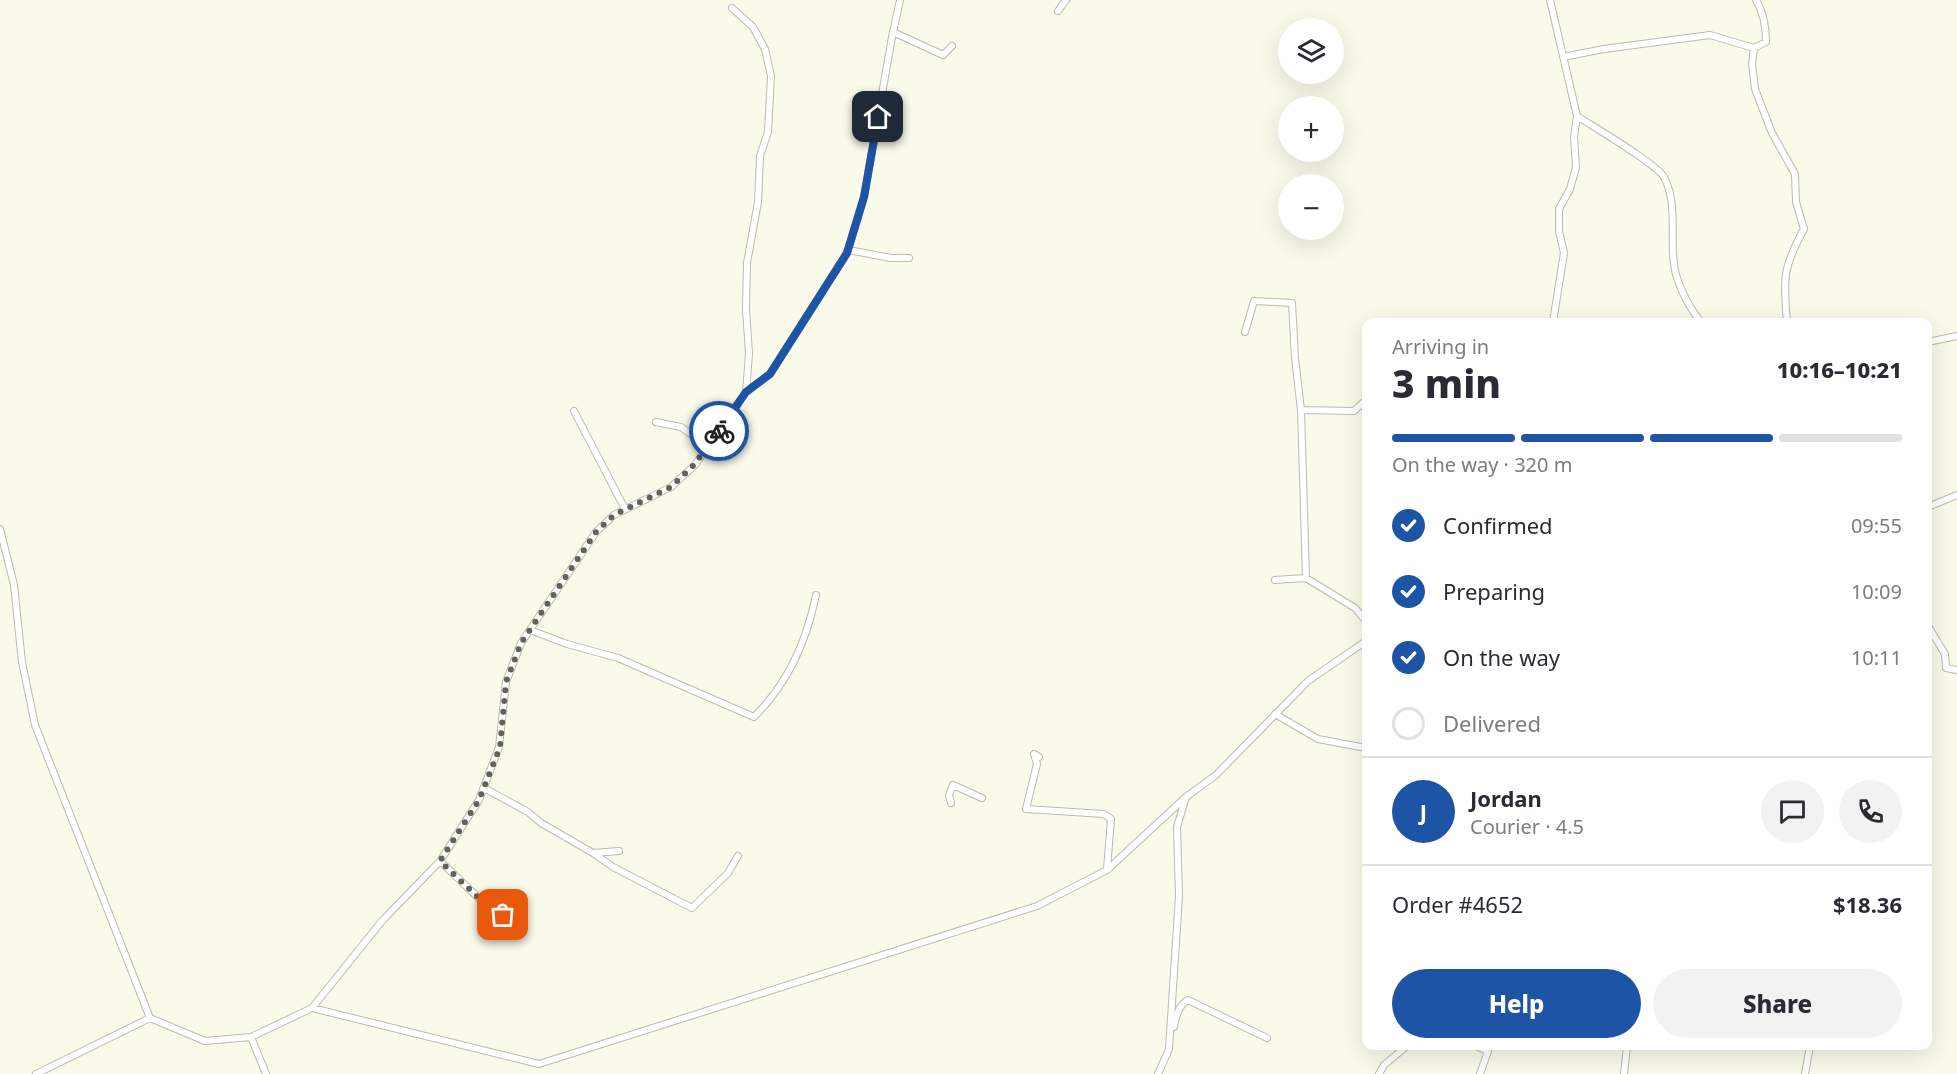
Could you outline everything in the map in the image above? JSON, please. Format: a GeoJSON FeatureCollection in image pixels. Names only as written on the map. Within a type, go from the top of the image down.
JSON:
{"type":"FeatureCollection","features":[{"type":"Feature","properties":{"kind":"street"},"geometry":{"type":"LineString","coordinates":[[0,529],[14,585],[22,662],[35,725],[150,1018],[205,1041],[251,1037],[312,1008],[382,921],[440,861],[479,800],[500,747],[506,682],[521,643],[596,532],[614,515],[671,487],[694,465],[746,392],[770,374],[848,250],[864,197],[900,0]]}},
{"type":"Feature","properties":{"kind":"street"},"geometry":{"type":"LineString","coordinates":[[1058,11],[1066,0]]}},
{"type":"Feature","properties":{"kind":"street"},"geometry":{"type":"LineString","coordinates":[[1550,0],[1576,116],[1574,136],[1576,167],[1570,189],[1558,209],[1559,231],[1564,253],[1554,318]]}},
{"type":"Feature","properties":{"kind":"street"},"geometry":{"type":"LineString","coordinates":[[1563,57],[1710,35],[1754,48],[1766,42],[1766,28],[1761,8],[1756,0]]}},
{"type":"Feature","properties":{"kind":"street"},"geometry":{"type":"LineString","coordinates":[[732,8],[753,27],[765,49],[771,76],[768,132],[760,156],[758,202],[747,264],[749,354],[746,392]]}},
{"type":"Feature","properties":{"kind":"street"},"geometry":{"type":"LineString","coordinates":[[893,32],[943,55],[952,46]]}},
{"type":"Feature","properties":{"kind":"street"},"geometry":{"type":"LineString","coordinates":[[1754,48],[1752,64],[1755,89],[1772,133],[1795,174],[1796,202],[1804,229],[1789,256],[1783,282],[1787,318]]}},
{"type":"Feature","properties":{"kind":"street"},"geometry":{"type":"LineString","coordinates":[[1576,116],[1618,142],[1663,175],[1672,202],[1677,277],[1698,318]]}},
{"type":"Feature","properties":{"kind":"street"},"geometry":{"type":"LineString","coordinates":[[848,250],[891,258],[909,258]]}},
{"type":"Feature","properties":{"kind":"street"},"geometry":{"type":"LineString","coordinates":[[1245,332],[1254,301],[1292,303],[1301,410],[1306,578]]}},
{"type":"Feature","properties":{"kind":"street"},"geometry":{"type":"LineString","coordinates":[[1932,341],[1957,336]]}},
{"type":"Feature","properties":{"kind":"street"},"geometry":{"type":"LineString","coordinates":[[1301,410],[1354,411],[1362,404]]}},
{"type":"Feature","properties":{"kind":"street"},"geometry":{"type":"LineString","coordinates":[[574,411],[625,509]]}},
{"type":"Feature","properties":{"kind":"street"},"geometry":{"type":"LineString","coordinates":[[656,422],[681,427],[708,446]]}},
{"type":"Feature","properties":{"kind":"street"},"geometry":{"type":"LineString","coordinates":[[1932,505],[1957,495]]}},
{"type":"Feature","properties":{"kind":"street"},"geometry":{"type":"LineString","coordinates":[[1275,580],[1306,578],[1355,608],[1362,616]]}},
{"type":"Feature","properties":{"kind":"street"},"geometry":{"type":"LineString","coordinates":[[530,630],[567,644],[618,658],[754,717],[771,700],[791,670],[810,626],[816,595]]}},
{"type":"Feature","properties":{"kind":"street"},"geometry":{"type":"LineString","coordinates":[[1932,633],[1945,654],[1946,668],[1957,670]]}},
{"type":"Feature","properties":{"kind":"street"},"geometry":{"type":"LineString","coordinates":[[312,1008],[539,1064],[1037,906],[1107,870],[1186,797],[1216,776],[1308,681],[1362,644]]}},
{"type":"Feature","properties":{"kind":"street"},"geometry":{"type":"LineString","coordinates":[[1275,714],[1318,739],[1362,747]]}},
{"type":"Feature","properties":{"kind":"street"},"geometry":{"type":"LineString","coordinates":[[1039,757],[1034,754],[1037,764],[1026,809],[1104,814],[1111,819],[1107,870]]}},
{"type":"Feature","properties":{"kind":"street"},"geometry":{"type":"LineString","coordinates":[[951,802],[949,795],[953,785],[982,798]]}},
{"type":"Feature","properties":{"kind":"street"},"geometry":{"type":"LineString","coordinates":[[483,788],[528,812],[541,823],[613,867],[692,908],[728,873],[738,856]]}},
{"type":"Feature","properties":{"kind":"street"},"geometry":{"type":"LineString","coordinates":[[1169,1049],[1179,896],[1177,827],[1186,797]]}},
{"type":"Feature","properties":{"kind":"street"},"geometry":{"type":"LineString","coordinates":[[592,853],[619,851]]}},
{"type":"Feature","properties":{"kind":"street"},"geometry":{"type":"LineString","coordinates":[[440,861],[488,907],[517,922]]}},
{"type":"Feature","properties":{"kind":"street"},"geometry":{"type":"LineString","coordinates":[[1158,1074],[1169,1049],[1176,1015],[1183,1003],[1188,1000],[1267,1038]]}},
{"type":"Feature","properties":{"kind":"street"},"geometry":{"type":"LineString","coordinates":[[36,1074],[150,1018]]}},
{"type":"Feature","properties":{"kind":"street"},"geometry":{"type":"LineString","coordinates":[[251,1037],[266,1074]]}},
{"type":"Feature","properties":{"kind":"street"},"geometry":{"type":"LineString","coordinates":[[1379,1074],[1384,1065],[1402,1050]]}},
{"type":"Feature","properties":{"kind":"street"},"geometry":{"type":"LineString","coordinates":[[1480,1074],[1487,1050]]}},
{"type":"Feature","properties":{"kind":"street"},"geometry":{"type":"LineString","coordinates":[[1624,1074],[1627,1050]]}},
{"type":"Feature","properties":{"kind":"street"},"geometry":{"type":"LineString","coordinates":[[1805,1074],[1809,1050]]}},
{"type":"Feature","properties":{"kind":"way so far"},"geometry":{"type":"LineString","coordinates":[[503,915],[488,907],[440,861],[479,800],[500,747],[506,682],[521,643],[596,532],[614,515],[671,487],[694,465],[719,431]]}},
{"type":"Feature","properties":{"kind":"route"},"geometry":{"type":"LineString","coordinates":[[719,431],[746,392],[770,374],[847,253],[864,197],[878,117]]}}]}
